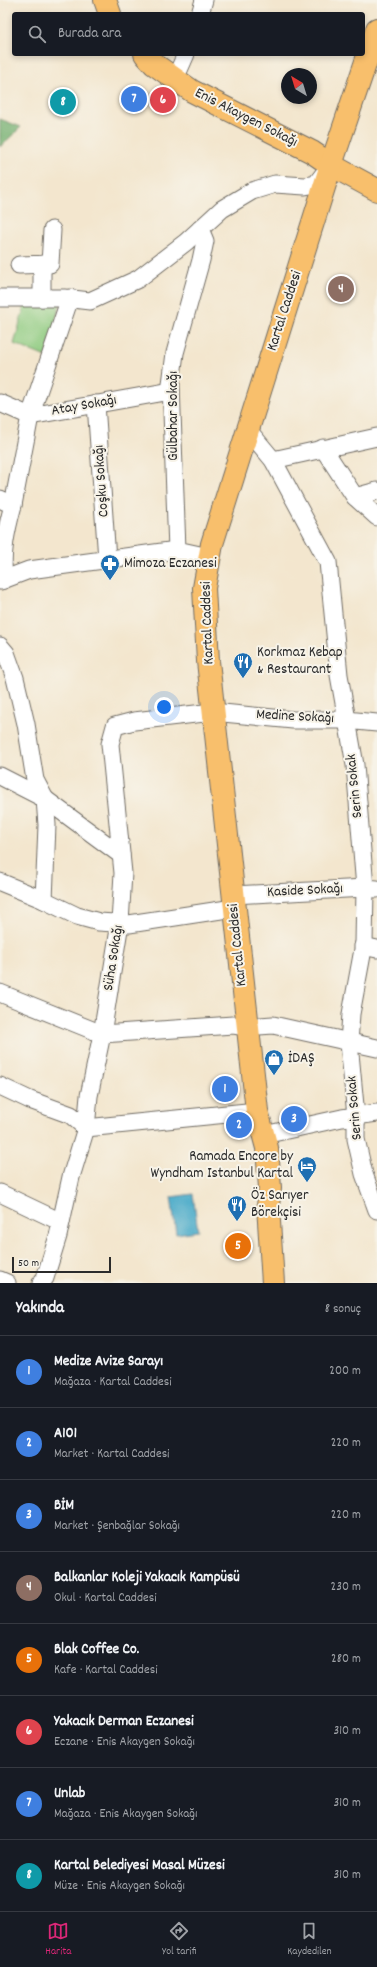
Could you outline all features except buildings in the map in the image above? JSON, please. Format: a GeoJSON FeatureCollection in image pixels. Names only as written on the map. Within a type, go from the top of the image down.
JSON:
{"type":"FeatureCollection","features":[{"type":"Feature","properties":{"kind":"main road","name":"Kartal Caddesi"},"geometry":{"type":"LineString","coordinates":[[273,1283],[268,1206],[261,1187],[256,1150],[260,1123],[247,1027],[213,712],[208,661],[204,588],[212,544],[331,165],[377,29]]}},
{"type":"Feature","properties":{"kind":"main road","name":"Enis Akaygen Sokağı"},"geometry":{"type":"LineString","coordinates":[[146,56],[154,64],[192,91],[312,152],[331,165],[377,190]]}},
{"type":"Feature","properties":{"kind":"street"},"geometry":{"type":"LineString","coordinates":[[201,12],[204,0]]}},
{"type":"Feature","properties":{"kind":"street"},"geometry":{"type":"LineString","coordinates":[[175,79],[185,56]]}},
{"type":"Feature","properties":{"kind":"street"},"geometry":{"type":"LineString","coordinates":[[0,298],[70,298],[90,301],[138,279],[186,242],[222,209],[252,191],[275,184],[305,186],[316,184],[331,165]]}},
{"type":"Feature","properties":{"kind":"street","name":"Gülbahar Sokağı"},"geometry":{"type":"LineString","coordinates":[[177,550],[171,391],[175,353],[205,241],[200,229]]}},
{"type":"Feature","properties":{"kind":"street"},"geometry":{"type":"LineString","coordinates":[[19,265],[50,264],[52,230]]}},
{"type":"Feature","properties":{"kind":"street"},"geometry":{"type":"LineString","coordinates":[[42,264],[42,298]]}},
{"type":"Feature","properties":{"kind":"street"},"geometry":{"type":"LineString","coordinates":[[70,298],[30,416],[6,502],[2,580],[29,570],[177,550],[209,557]]}},
{"type":"Feature","properties":{"kind":"street","name":"Atay Sokağı"},"geometry":{"type":"LineString","coordinates":[[0,403],[30,416],[171,391]]}},
{"type":"Feature","properties":{"kind":"street","name":"Coşku Sokağı"},"geometry":{"type":"LineString","coordinates":[[96,404],[107,559]]}},
{"type":"Feature","properties":{"kind":"street","name":"Serin Sokak"},"geometry":{"type":"LineString","coordinates":[[248,430],[273,460],[328,562],[339,675],[355,765],[371,888],[370,948],[351,1014],[349,1043],[356,1116],[356,1139],[364,1174],[377,1210]]}},
{"type":"Feature","properties":{"kind":"street"},"geometry":{"type":"LineString","coordinates":[[273,460],[377,436]]}},
{"type":"Feature","properties":{"kind":"street"},"geometry":{"type":"LineString","coordinates":[[323,448],[355,497],[377,517]]}},
{"type":"Feature","properties":{"kind":"street"},"geometry":{"type":"LineString","coordinates":[[355,497],[377,492]]}},
{"type":"Feature","properties":{"kind":"street"},"geometry":{"type":"LineString","coordinates":[[0,646],[6,653],[15,678],[26,724],[35,780],[44,799],[47,825],[44,900]]}},
{"type":"Feature","properties":{"kind":"street","name":"Medine Sokağı"},"geometry":{"type":"LineString","coordinates":[[213,712],[293,720],[346,720],[377,723]]}},
{"type":"Feature","properties":{"kind":"street","name":"Süha Sokağı"},"geometry":{"type":"LineString","coordinates":[[41,1283],[47,1271],[61,1222],[71,1177],[86,1128],[89,1096],[102,1034],[120,923],[123,873],[110,744],[115,726],[134,721],[213,712]]}},
{"type":"Feature","properties":{"kind":"street"},"geometry":{"type":"LineString","coordinates":[[0,776],[44,799],[121,855]]}},
{"type":"Feature","properties":{"kind":"street","name":"Kaside Sokağı"},"geometry":{"type":"LineString","coordinates":[[0,882],[44,900],[77,916],[99,922],[129,924],[234,901],[371,888]]}},
{"type":"Feature","properties":{"kind":"street"},"geometry":{"type":"LineString","coordinates":[[0,993],[102,1034],[233,1025],[247,1027],[273,1025],[377,1048]]}},
{"type":"Feature","properties":{"kind":"street"},"geometry":{"type":"LineString","coordinates":[[0,1086],[30,1100],[71,1116],[86,1128],[260,1123],[356,1116],[377,1113]]}},
{"type":"Feature","properties":{"kind":"street"},"geometry":{"type":"LineString","coordinates":[[0,1193],[61,1222]]}},
{"type":"Feature","properties":{"kind":"street"},"geometry":{"type":"LineString","coordinates":[[0,1280],[7,1283]]}},
{"type":"Feature","properties":{"kind":"green space"},"geometry":{"type":"Polygon","coordinates":[[[0,119],[21,127],[0,147],[0,119]]]}},
{"type":"Feature","properties":{"kind":"green space"},"geometry":{"type":"Polygon","coordinates":[[[25,304],[60,304],[46,357],[14,344],[25,304]]]}},
{"type":"Feature","properties":{"kind":"water"},"geometry":{"type":"Polygon","coordinates":[[[193,1194],[198,1231],[176,1234],[171,1197],[193,1194]]]}},
{"type":"Feature","properties":{"kind":"place","name":"Unlab"},"geometry":{"type":"Point","coordinates":[134,99]}},
{"type":"Feature","properties":{"kind":"place","name":"Yakacık Derman Eczanesi"},"geometry":{"type":"Point","coordinates":[163,100]}},
{"type":"Feature","properties":{"kind":"place","name":"Kartal Belediyesi Masal Müzesi"},"geometry":{"type":"Point","coordinates":[63,102]}},
{"type":"Feature","properties":{"kind":"place","name":"Balkanlar Koleji Yakacık Kampüsü"},"geometry":{"type":"Point","coordinates":[341,289]}},
{"type":"Feature","properties":{"kind":"place","name":"Mimoza Eczanesi"},"geometry":{"type":"Point","coordinates":[110,581]}},
{"type":"Feature","properties":{"kind":"place","name":"Korkmaz Kebap & Restaurant"},"geometry":{"type":"Point","coordinates":[243,679]}},
{"type":"Feature","properties":{"kind":"place","name":"İDAŞ"},"geometry":{"type":"Point","coordinates":[274,1076]}},
{"type":"Feature","properties":{"kind":"place","name":"Medize Avize Sarayı"},"geometry":{"type":"Point","coordinates":[225,1089]}},
{"type":"Feature","properties":{"kind":"place","name":"BİM"},"geometry":{"type":"Point","coordinates":[294,1119]}},
{"type":"Feature","properties":{"kind":"place","name":"A101"},"geometry":{"type":"Point","coordinates":[239,1125]}},
{"type":"Feature","properties":{"kind":"place","name":"Ramada Encore by Wyndham Istanbul Kartal"},"geometry":{"type":"Point","coordinates":[307,1183]}},
{"type":"Feature","properties":{"kind":"place","name":"Öz Sarıyer Börekçisi"},"geometry":{"type":"Point","coordinates":[237,1222]}},
{"type":"Feature","properties":{"kind":"place","name":"Blak Coffee Co."},"geometry":{"type":"Point","coordinates":[238,1246]}}]}
